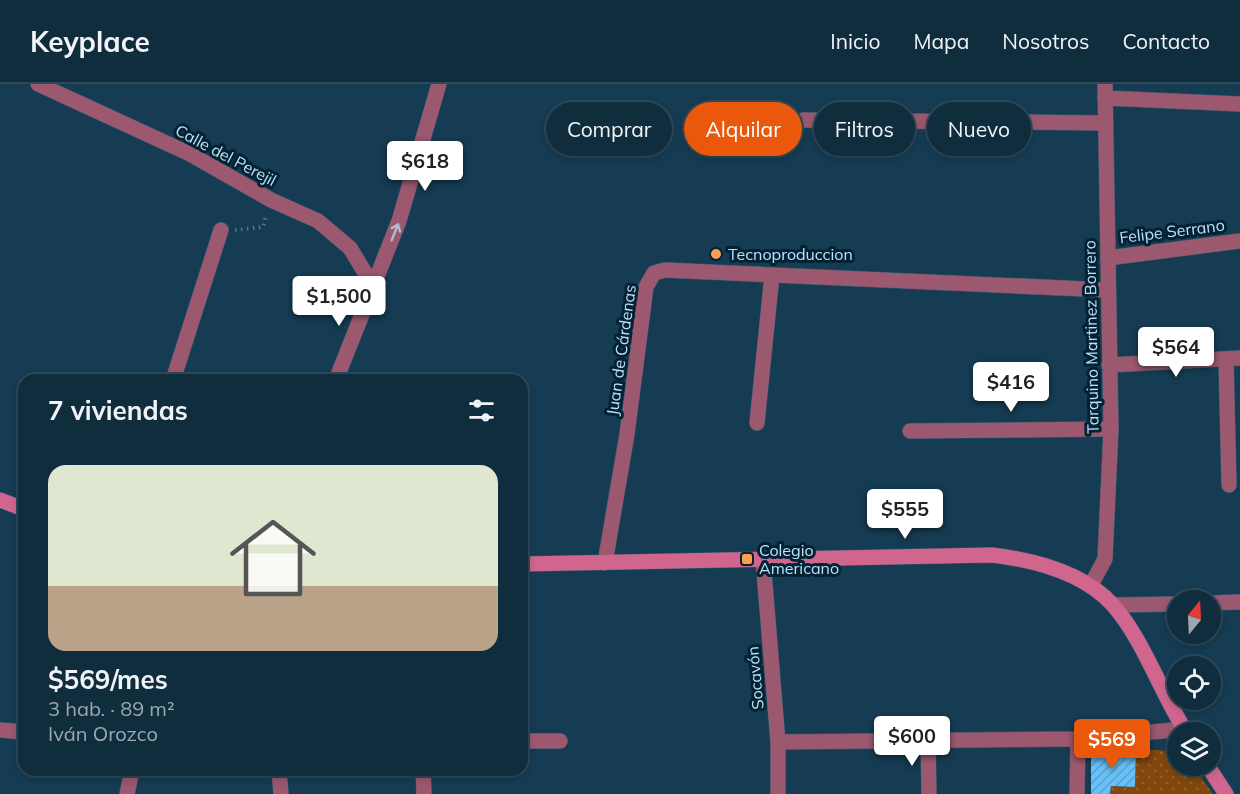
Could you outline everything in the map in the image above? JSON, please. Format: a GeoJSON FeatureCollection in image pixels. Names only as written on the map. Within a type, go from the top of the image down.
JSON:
{"type":"FeatureCollection","features":[{"type":"Feature","properties":{"kind":"street","name":"Calle del Perejil"},"geometry":{"type":"LineString","coordinates":[[38,84],[190,154],[271,200],[297,210],[337,234],[350,248],[373,286]]}},
{"type":"Feature","properties":{"kind":"street"},"geometry":{"type":"LineString","coordinates":[[338,374],[399,220],[439,84]]}},
{"type":"Feature","properties":{"kind":"street"},"geometry":{"type":"LineString","coordinates":[[1105,91],[1240,104]]}},
{"type":"Feature","properties":{"kind":"street","name":"Tarquino Martinez Borrero"},"geometry":{"type":"LineString","coordinates":[[1090,585],[1105,559],[1111,429],[1105,91]]}},
{"type":"Feature","properties":{"kind":"street"},"geometry":{"type":"LineString","coordinates":[[802,120],[1106,123]]}},
{"type":"Feature","properties":{"kind":"street"},"geometry":{"type":"LineString","coordinates":[[175,374],[221,230]]}},
{"type":"Feature","properties":{"kind":"street","name":"Felipe Serrano"},"geometry":{"type":"LineString","coordinates":[[1108,258],[1240,241]]}},
{"type":"Feature","properties":{"kind":"street","name":"Juan de Cárdenas"},"geometry":{"type":"LineString","coordinates":[[605,563],[627,434],[646,287],[654,273],[665,270],[1107,290]]}},
{"type":"Feature","properties":{"kind":"street"},"geometry":{"type":"LineString","coordinates":[[757,423],[772,275]]}},
{"type":"Feature","properties":{"kind":"street"},"geometry":{"type":"LineString","coordinates":[[1109,365],[1233,358],[1229,485]]}},
{"type":"Feature","properties":{"kind":"street"},"geometry":{"type":"LineString","coordinates":[[910,431],[1111,429]]}},
{"type":"Feature","properties":{"kind":"street"},"geometry":{"type":"LineString","coordinates":[[0,501],[18,507]]}},
{"type":"Feature","properties":{"kind":"street"},"geometry":{"type":"LineString","coordinates":[[528,564],[992,555],[1041,564],[1090,585],[1113,605],[1142,650],[1181,722]]}},
{"type":"Feature","properties":{"kind":"street","name":"Socavón"},"geometry":{"type":"LineString","coordinates":[[763,560],[778,742],[778,794]]}},
{"type":"Feature","properties":{"kind":"street"},"geometry":{"type":"LineString","coordinates":[[1221,603],[1240,602]]}},
{"type":"Feature","properties":{"kind":"street"},"geometry":{"type":"LineString","coordinates":[[1113,605],[1167,604]]}},
{"type":"Feature","properties":{"kind":"street"},"geometry":{"type":"LineString","coordinates":[[0,730],[18,732]]}},
{"type":"Feature","properties":{"kind":"street"},"geometry":{"type":"LineString","coordinates":[[778,742],[1078,739],[1167,732]]}},
{"type":"Feature","properties":{"kind":"street"},"geometry":{"type":"LineString","coordinates":[[1077,794],[1078,739]]}},
{"type":"Feature","properties":{"kind":"street"},"geometry":{"type":"LineString","coordinates":[[928,740],[929,794]]}},
{"type":"Feature","properties":{"kind":"street"},"geometry":{"type":"LineString","coordinates":[[528,741],[560,741]]}},
{"type":"Feature","properties":{"kind":"street"},"geometry":{"type":"LineString","coordinates":[[127,794],[131,776]]}},
{"type":"Feature","properties":{"kind":"street"},"geometry":{"type":"LineString","coordinates":[[280,776],[282,794]]}},
{"type":"Feature","properties":{"kind":"street"},"geometry":{"type":"LineString","coordinates":[[423,776],[424,794]]}},
{"type":"Feature","properties":{"kind":"street"},"geometry":{"type":"LineString","coordinates":[[1214,776],[1226,794]]}},
{"type":"Feature","properties":{"kind":"path"},"geometry":{"type":"LineString","coordinates":[[247,229],[263,227],[271,200]]}},
{"type":"Feature","properties":{"kind":"shaded area"},"geometry":{"type":"Polygon","coordinates":[[[1136,750],[1161,750],[1167,752],[1167,776],[1200,776],[1213,794],[1110,794],[1111,786],[1135,787],[1136,750]]]}},
{"type":"Feature","properties":{"kind":"building"},"geometry":{"type":"Polygon","coordinates":[[[1099,749],[1136,750],[1135,787],[1111,786],[1110,794],[1091,794],[1091,758],[1093,752],[1099,749]]]}},
{"type":"Feature","properties":{"kind":"place","name":"Tecnoproduccion"},"geometry":{"type":"Point","coordinates":[716,254]}},
{"type":"Feature","properties":{"kind":"place","name":"Colegio Americano"},"geometry":{"type":"Point","coordinates":[747,559]}}]}
